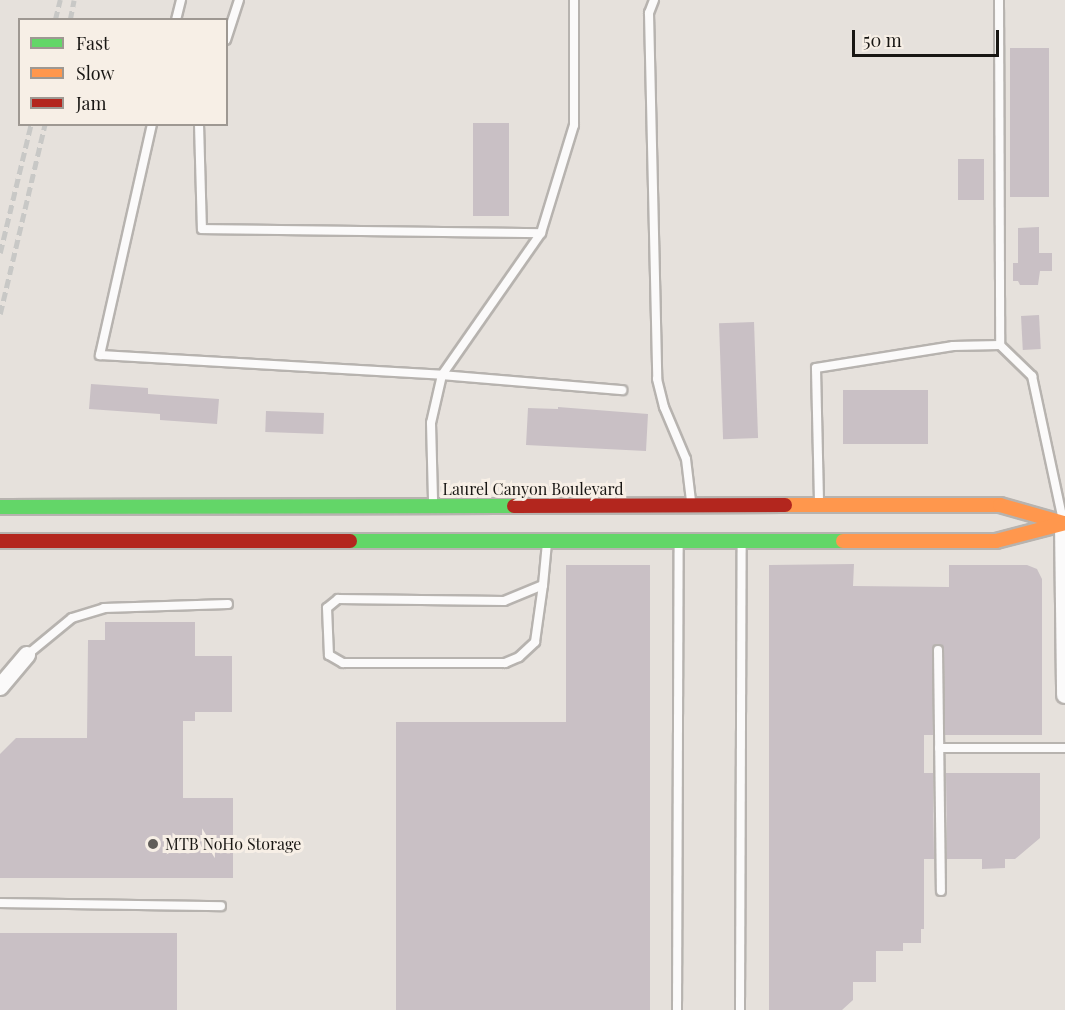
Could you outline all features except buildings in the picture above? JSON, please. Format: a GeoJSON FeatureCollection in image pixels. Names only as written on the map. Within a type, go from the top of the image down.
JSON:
{"type":"FeatureCollection","features":[{"type":"Feature","properties":{"kind":"main road","name":"Laurel Canyon Boulevard"},"geometry":{"type":"LineString","coordinates":[[0,541],[547,522],[691,505],[1000,505],[1064,523]]}},
{"type":"Feature","properties":{"kind":"main road","name":"Laurel Canyon Boulevard"},"geometry":{"type":"LineString","coordinates":[[0,507],[434,506],[679,539],[742,540],[996,541],[1064,523]]}},
{"type":"Feature","properties":{"kind":"street"},"geometry":{"type":"LineString","coordinates":[[1064,523],[1065,695]]}},
{"type":"Feature","properties":{"kind":"street"},"geometry":{"type":"LineString","coordinates":[[0,687],[27,655]]}},
{"type":"Feature","properties":{"kind":"lane"},"geometry":{"type":"LineString","coordinates":[[177,18],[181,0]]}},
{"type":"Feature","properties":{"kind":"lane"},"geometry":{"type":"LineString","coordinates":[[228,34],[239,0]]}},
{"type":"Feature","properties":{"kind":"lane"},"geometry":{"type":"LineString","coordinates":[[434,506],[431,423],[442,375],[541,233],[574,125],[574,0]]}},
{"type":"Feature","properties":{"kind":"lane"},"geometry":{"type":"LineString","coordinates":[[654,0],[649,13],[657,379],[664,407],[686,459],[691,505]]}},
{"type":"Feature","properties":{"kind":"lane"},"geometry":{"type":"LineString","coordinates":[[999,0],[1000,345]]}},
{"type":"Feature","properties":{"kind":"lane"},"geometry":{"type":"LineString","coordinates":[[153,126],[100,355],[442,375],[622,390]]}},
{"type":"Feature","properties":{"kind":"lane"},"geometry":{"type":"LineString","coordinates":[[199,126],[202,229],[541,233]]}},
{"type":"Feature","properties":{"kind":"lane"},"geometry":{"type":"LineString","coordinates":[[819,505],[816,368],[953,346],[1000,345],[1032,376],[1064,523]]}},
{"type":"Feature","properties":{"kind":"lane"},"geometry":{"type":"LineString","coordinates":[[543,585],[504,601],[338,599],[327,608],[329,655],[343,663],[505,663],[519,657],[535,642],[543,585],[547,522]]}},
{"type":"Feature","properties":{"kind":"lane"},"geometry":{"type":"LineString","coordinates":[[677,1010],[679,539]]}},
{"type":"Feature","properties":{"kind":"lane"},"geometry":{"type":"LineString","coordinates":[[740,1010],[742,540]]}},
{"type":"Feature","properties":{"kind":"lane"},"geometry":{"type":"LineString","coordinates":[[27,655],[72,618],[104,608],[228,604]]}},
{"type":"Feature","properties":{"kind":"lane"},"geometry":{"type":"LineString","coordinates":[[938,650],[941,891]]}},
{"type":"Feature","properties":{"kind":"lane"},"geometry":{"type":"LineString","coordinates":[[939,748],[1065,748]]}},
{"type":"Feature","properties":{"kind":"lane"},"geometry":{"type":"LineString","coordinates":[[0,903],[221,906]]}},
{"type":"Feature","properties":{"kind":"railway"},"geometry":{"type":"LineString","coordinates":[[56,18],[60,0]]}},
{"type":"Feature","properties":{"kind":"railway"},"geometry":{"type":"LineString","coordinates":[[70,18],[74,0]]}},
{"type":"Feature","properties":{"kind":"railway"},"geometry":{"type":"LineString","coordinates":[[0,253],[31,126]]}},
{"type":"Feature","properties":{"kind":"railway"},"geometry":{"type":"LineString","coordinates":[[0,314],[45,126]]}},
{"type":"Feature","properties":{"kind":"traffic: fast"},"geometry":{"type":"LineString","coordinates":[[0,507],[514,506]]}},
{"type":"Feature","properties":{"kind":"traffic: fast"},"geometry":{"type":"LineString","coordinates":[[350,541],[843,541]]}},
{"type":"Feature","properties":{"kind":"traffic: slow"},"geometry":{"type":"LineString","coordinates":[[785,505],[1000,505],[1063,523]]}},
{"type":"Feature","properties":{"kind":"traffic: slow"},"geometry":{"type":"LineString","coordinates":[[843,541],[996,541],[1065,523]]}},
{"type":"Feature","properties":{"kind":"traffic: jam"},"geometry":{"type":"LineString","coordinates":[[514,506],[785,505]]}},
{"type":"Feature","properties":{"kind":"traffic: jam"},"geometry":{"type":"LineString","coordinates":[[0,541],[350,541]]}},
{"type":"Feature","properties":{"kind":"place","name":"MTB NoHo Storage"},"geometry":{"type":"Point","coordinates":[153,844]}}]}
